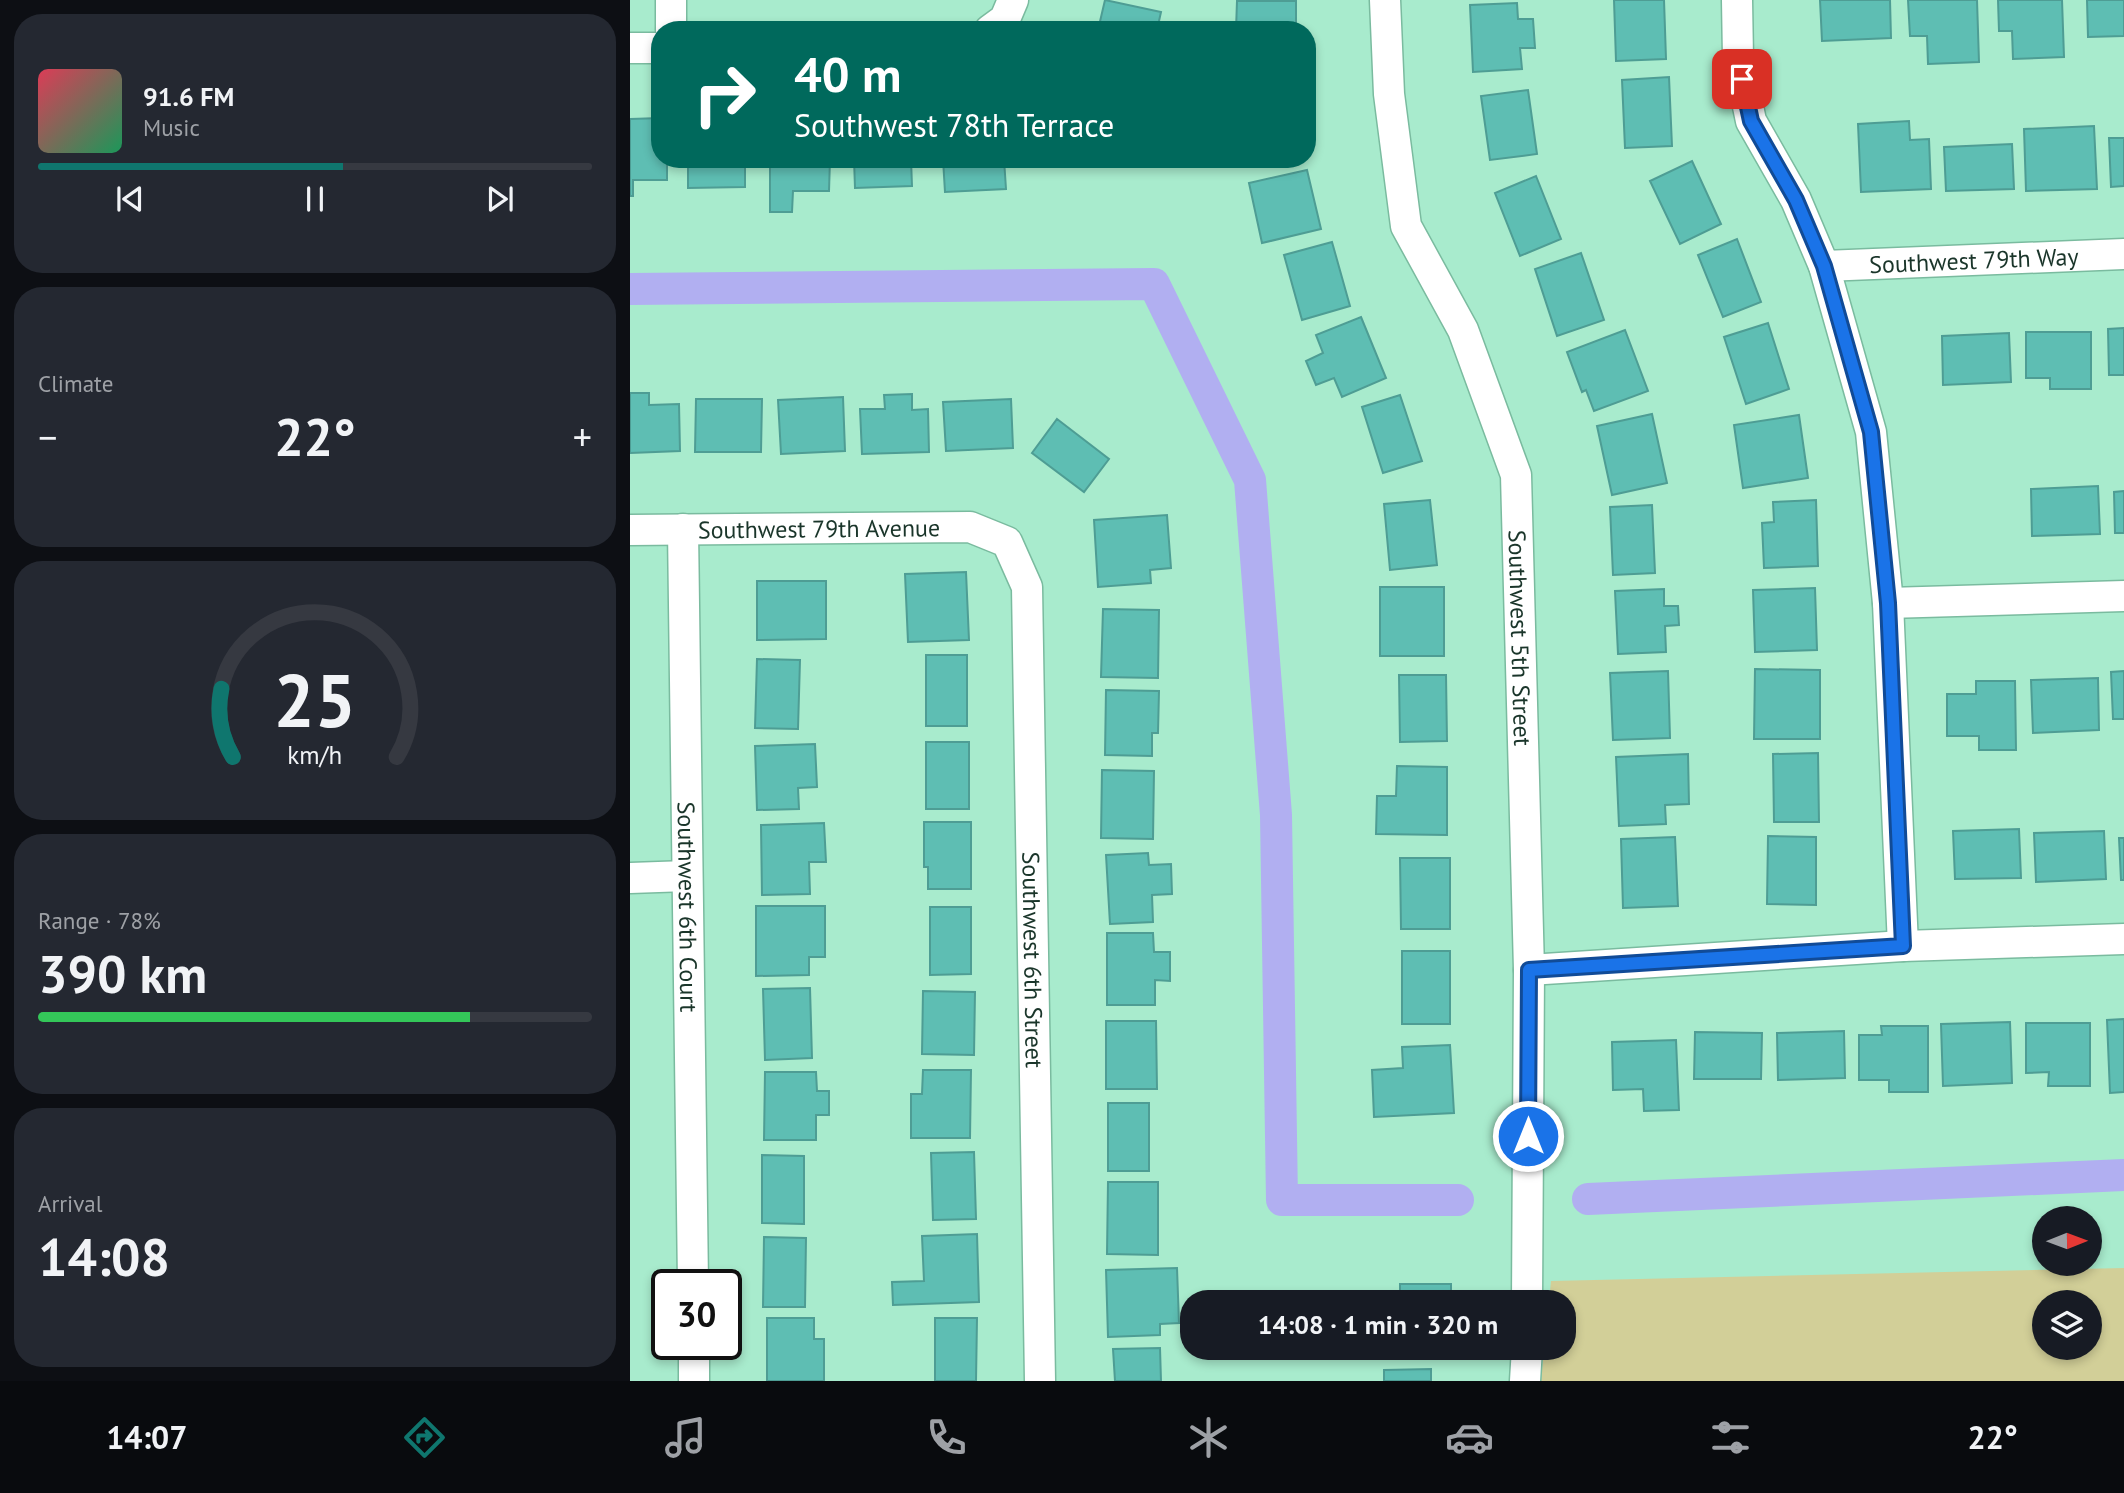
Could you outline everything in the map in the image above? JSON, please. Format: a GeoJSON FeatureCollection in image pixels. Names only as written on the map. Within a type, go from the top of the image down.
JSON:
{"type":"FeatureCollection","features":[{"type":"Feature","properties":{"kind":"street"},"geometry":{"type":"LineString","coordinates":[[671,0],[671,21]]}},
{"type":"Feature","properties":{"kind":"street","name":"Southwest 5th Street"},"geometry":{"type":"LineString","coordinates":[[1385,0],[1389,93],[1406,226],[1463,330],[1516,475],[1529,970],[1527,1290]]}},
{"type":"Feature","properties":{"kind":"street"},"geometry":{"type":"LineString","coordinates":[[1737,0],[1738,58],[1751,121],[1796,200],[1824,266],[1871,432],[1888,603],[1903,946]]}},
{"type":"Feature","properties":{"kind":"street"},"geometry":{"type":"LineString","coordinates":[[630,48],[651,48]]}},
{"type":"Feature","properties":{"kind":"street","name":"Southwest 79th Way"},"geometry":{"type":"LineString","coordinates":[[1824,266],[2124,254]]}},
{"type":"Feature","properties":{"kind":"street","name":"Southwest 79th Avenue"},"geometry":{"type":"LineString","coordinates":[[630,530],[970,527],[1007,542]]}},
{"type":"Feature","properties":{"kind":"street","name":"Southwest 6th Court"},"geometry":{"type":"LineString","coordinates":[[683,529],[693,1269]]}},
{"type":"Feature","properties":{"kind":"street","name":"Southwest 6th Street"},"geometry":{"type":"LineString","coordinates":[[1007,542],[1027,587],[1041,1381]]}},
{"type":"Feature","properties":{"kind":"street"},"geometry":{"type":"LineString","coordinates":[[1888,603],[2124,596]]}},
{"type":"Feature","properties":{"kind":"street"},"geometry":{"type":"LineString","coordinates":[[630,878],[687,876]]}},
{"type":"Feature","properties":{"kind":"street"},"geometry":{"type":"LineString","coordinates":[[1529,970],[1903,946],[2124,939]]}},
{"type":"Feature","properties":{"kind":"street"},"geometry":{"type":"LineString","coordinates":[[694,1360],[694,1381]]}},
{"type":"Feature","properties":{"kind":"street"},"geometry":{"type":"LineString","coordinates":[[1525,1381],[1526,1360]]}},
{"type":"Feature","properties":{"kind":"shaded area"},"geometry":{"type":"Polygon","coordinates":[[[2102,1268],[2124,1268],[2124,1381],[1541,1381],[1543,1360],[1576,1360],[1576,1290],[1550,1290],[1551,1281],[2032,1270],[2032,1276],[2102,1276],[2102,1268]]]}},
{"type":"Feature","properties":{"kind":"building"},"geometry":{"type":"Polygon","coordinates":[[[1105,0],[1161,12],[1159,21],[1100,21],[1105,0]]]}},
{"type":"Feature","properties":{"kind":"building"},"geometry":{"type":"Polygon","coordinates":[[[1614,0],[1664,0],[1666,59],[1616,61],[1614,0]]]}},
{"type":"Feature","properties":{"kind":"building"},"geometry":{"type":"Polygon","coordinates":[[[1820,0],[1890,0],[1891,38],[1822,41],[1820,0]]]}},
{"type":"Feature","properties":{"kind":"building"},"geometry":{"type":"Polygon","coordinates":[[[1908,0],[1977,0],[1979,62],[1928,64],[1927,36],[1910,36],[1908,0]]]}},
{"type":"Feature","properties":{"kind":"building"},"geometry":{"type":"Polygon","coordinates":[[[1998,0],[2062,0],[2064,57],[2013,59],[2012,31],[1999,31],[1998,0]]]}},
{"type":"Feature","properties":{"kind":"building"},"geometry":{"type":"Polygon","coordinates":[[[2087,0],[2124,0],[2124,36],[2088,37],[2087,0]]]}},
{"type":"Feature","properties":{"kind":"building"},"geometry":{"type":"Polygon","coordinates":[[[1237,1],[1296,1],[1296,21],[1236,21],[1237,1]]]}},
{"type":"Feature","properties":{"kind":"building"},"geometry":{"type":"Polygon","coordinates":[[[1517,3],[1518,19],[1533,19],[1535,48],[1520,48],[1522,69],[1473,72],[1470,5],[1517,3]]]}},
{"type":"Feature","properties":{"kind":"building"},"geometry":{"type":"Polygon","coordinates":[[[1669,77],[1672,146],[1625,148],[1622,80],[1669,77]]]}},
{"type":"Feature","properties":{"kind":"building"},"geometry":{"type":"Polygon","coordinates":[[[1528,90],[1537,154],[1490,160],[1481,96],[1528,90]]]}},
{"type":"Feature","properties":{"kind":"building"},"geometry":{"type":"Polygon","coordinates":[[[651,118],[651,168],[667,168],[667,180],[633,180],[633,196],[630,196],[630,119],[651,118]]]}},
{"type":"Feature","properties":{"kind":"building"},"geometry":{"type":"Polygon","coordinates":[[[1909,121],[1910,140],[1929,139],[1931,189],[1861,192],[1858,124],[1909,121]]]}},
{"type":"Feature","properties":{"kind":"building"},"geometry":{"type":"Polygon","coordinates":[[[2094,126],[2097,189],[2026,191],[2024,129],[2094,126]]]}},
{"type":"Feature","properties":{"kind":"building"},"geometry":{"type":"Polygon","coordinates":[[[2109,138],[2124,138],[2124,186],[2111,187],[2109,138]]]}},
{"type":"Feature","properties":{"kind":"building"},"geometry":{"type":"Polygon","coordinates":[[[2012,144],[2014,189],[1946,191],[1944,147],[2012,144]]]}},
{"type":"Feature","properties":{"kind":"building"},"geometry":{"type":"Polygon","coordinates":[[[1692,161],[1721,224],[1680,244],[1650,181],[1692,161]]]}},
{"type":"Feature","properties":{"kind":"building"},"geometry":{"type":"Polygon","coordinates":[[[688,168],[745,168],[745,187],[688,188],[688,168]]]}},
{"type":"Feature","properties":{"kind":"building"},"geometry":{"type":"Polygon","coordinates":[[[770,168],[830,168],[829,191],[793,191],[792,212],[770,212],[770,168]]]}},
{"type":"Feature","properties":{"kind":"building"},"geometry":{"type":"Polygon","coordinates":[[[854,168],[911,168],[912,186],[855,188],[854,168]]]}},
{"type":"Feature","properties":{"kind":"building"},"geometry":{"type":"Polygon","coordinates":[[[944,168],[1005,168],[1006,189],[945,192],[944,168]]]}},
{"type":"Feature","properties":{"kind":"building"},"geometry":{"type":"Polygon","coordinates":[[[1307,170],[1321,229],[1262,243],[1249,183],[1307,170]]]}},
{"type":"Feature","properties":{"kind":"building"},"geometry":{"type":"Polygon","coordinates":[[[1536,176],[1561,239],[1520,256],[1495,193],[1536,176]]]}},
{"type":"Feature","properties":{"kind":"building"},"geometry":{"type":"Polygon","coordinates":[[[1737,239],[1761,302],[1723,317],[1698,255],[1737,239]]]}},
{"type":"Feature","properties":{"kind":"building"},"geometry":{"type":"Polygon","coordinates":[[[1332,242],[1350,306],[1302,320],[1284,255],[1332,242]]]}},
{"type":"Feature","properties":{"kind":"building"},"geometry":{"type":"Polygon","coordinates":[[[1581,253],[1604,320],[1557,336],[1535,269],[1581,253]]]}},
{"type":"Feature","properties":{"kind":"building"},"geometry":{"type":"Polygon","coordinates":[[[1361,317],[1386,378],[1342,397],[1334,378],[1316,385],[1306,361],[1323,353],[1316,335],[1361,317]]]}},
{"type":"Feature","properties":{"kind":"building"},"geometry":{"type":"Polygon","coordinates":[[[1768,323],[1789,389],[1746,404],[1724,337],[1768,323]]]}},
{"type":"Feature","properties":{"kind":"building"},"geometry":{"type":"Polygon","coordinates":[[[2124,328],[2124,375],[2109,375],[2108,329],[2124,328]]]}},
{"type":"Feature","properties":{"kind":"building"},"geometry":{"type":"Polygon","coordinates":[[[1625,330],[1648,391],[1594,411],[1586,390],[1582,392],[1567,352],[1625,330]]]}},
{"type":"Feature","properties":{"kind":"building"},"geometry":{"type":"Polygon","coordinates":[[[2026,332],[2091,332],[2091,389],[2050,389],[2050,378],[2026,378],[2026,332]]]}},
{"type":"Feature","properties":{"kind":"building"},"geometry":{"type":"Polygon","coordinates":[[[2009,333],[2011,382],[1943,385],[1942,336],[2009,333]]]}},
{"type":"Feature","properties":{"kind":"building"},"geometry":{"type":"Polygon","coordinates":[[[630,393],[649,393],[649,405],[679,404],[680,451],[630,453],[630,393]]]}},
{"type":"Feature","properties":{"kind":"building"},"geometry":{"type":"Polygon","coordinates":[[[912,394],[912,410],[928,409],[929,452],[862,454],[860,409],[885,409],[884,395],[912,394]]]}},
{"type":"Feature","properties":{"kind":"building"},"geometry":{"type":"Polygon","coordinates":[[[1400,395],[1422,461],[1383,473],[1362,407],[1400,395]]]}},
{"type":"Feature","properties":{"kind":"building"},"geometry":{"type":"Polygon","coordinates":[[[843,397],[845,451],[781,454],[778,400],[843,397]]]}},
{"type":"Feature","properties":{"kind":"building"},"geometry":{"type":"Polygon","coordinates":[[[696,399],[762,399],[761,452],[695,452],[696,399]]]}},
{"type":"Feature","properties":{"kind":"building"},"geometry":{"type":"Polygon","coordinates":[[[1011,399],[1013,448],[946,451],[943,402],[1011,399]]]}},
{"type":"Feature","properties":{"kind":"building"},"geometry":{"type":"Polygon","coordinates":[[[1652,414],[1667,483],[1612,495],[1597,426],[1652,414]]]}},
{"type":"Feature","properties":{"kind":"building"},"geometry":{"type":"Polygon","coordinates":[[[1799,415],[1808,478],[1743,488],[1734,425],[1799,415]]]}},
{"type":"Feature","properties":{"kind":"building"},"geometry":{"type":"Polygon","coordinates":[[[1057,419],[1109,459],[1084,492],[1032,453],[1057,419]]]}},
{"type":"Feature","properties":{"kind":"building"},"geometry":{"type":"Polygon","coordinates":[[[2098,486],[2100,534],[2032,536],[2031,489],[2098,486]]]}},
{"type":"Feature","properties":{"kind":"building"},"geometry":{"type":"Polygon","coordinates":[[[2124,491],[2124,533],[2115,533],[2114,492],[2124,491]]]}},
{"type":"Feature","properties":{"kind":"building"},"geometry":{"type":"Polygon","coordinates":[[[1430,500],[1437,565],[1390,570],[1384,504],[1430,500]]]}},
{"type":"Feature","properties":{"kind":"building"},"geometry":{"type":"Polygon","coordinates":[[[1816,500],[1818,566],[1764,568],[1762,523],[1774,522],[1773,502],[1816,500]]]}},
{"type":"Feature","properties":{"kind":"building"},"geometry":{"type":"Polygon","coordinates":[[[1652,505],[1655,573],[1613,575],[1610,507],[1652,505]]]}},
{"type":"Feature","properties":{"kind":"building"},"geometry":{"type":"Polygon","coordinates":[[[1167,515],[1171,568],[1150,570],[1151,583],[1098,587],[1094,520],[1167,515]]]}},
{"type":"Feature","properties":{"kind":"building"},"geometry":{"type":"Polygon","coordinates":[[[966,572],[969,640],[908,642],[905,574],[966,572]]]}},
{"type":"Feature","properties":{"kind":"building"},"geometry":{"type":"Polygon","coordinates":[[[757,581],[826,581],[826,639],[757,640],[757,581]]]}},
{"type":"Feature","properties":{"kind":"building"},"geometry":{"type":"Polygon","coordinates":[[[1380,587],[1444,587],[1444,656],[1380,656],[1380,587]]]}},
{"type":"Feature","properties":{"kind":"building"},"geometry":{"type":"Polygon","coordinates":[[[1815,588],[1817,650],[1755,652],[1753,590],[1815,588]]]}},
{"type":"Feature","properties":{"kind":"building"},"geometry":{"type":"Polygon","coordinates":[[[1664,589],[1664,606],[1678,606],[1679,625],[1665,626],[1666,652],[1618,654],[1615,591],[1664,589]]]}},
{"type":"Feature","properties":{"kind":"building"},"geometry":{"type":"Polygon","coordinates":[[[1103,609],[1159,610],[1158,678],[1101,677],[1103,609]]]}},
{"type":"Feature","properties":{"kind":"building"},"geometry":{"type":"Polygon","coordinates":[[[926,655],[967,655],[967,726],[926,726],[926,655]]]}},
{"type":"Feature","properties":{"kind":"building"},"geometry":{"type":"Polygon","coordinates":[[[757,659],[800,660],[798,729],[755,728],[757,659]]]}},
{"type":"Feature","properties":{"kind":"building"},"geometry":{"type":"Polygon","coordinates":[[[1755,669],[1820,670],[1820,739],[1754,739],[1755,669]]]}},
{"type":"Feature","properties":{"kind":"building"},"geometry":{"type":"Polygon","coordinates":[[[1668,671],[1670,738],[1613,740],[1610,673],[1668,671]]]}},
{"type":"Feature","properties":{"kind":"building"},"geometry":{"type":"Polygon","coordinates":[[[2124,671],[2124,719],[2113,719],[2111,672],[2124,671]]]}},
{"type":"Feature","properties":{"kind":"building"},"geometry":{"type":"Polygon","coordinates":[[[1399,675],[1446,675],[1447,741],[1400,742],[1399,675]]]}},
{"type":"Feature","properties":{"kind":"building"},"geometry":{"type":"Polygon","coordinates":[[[2098,678],[2099,730],[2033,733],[2031,680],[2098,678]]]}},
{"type":"Feature","properties":{"kind":"building"},"geometry":{"type":"Polygon","coordinates":[[[1976,681],[2015,681],[2016,750],[1979,750],[1979,736],[1947,736],[1947,694],[1976,694],[1976,681]]]}},
{"type":"Feature","properties":{"kind":"building"},"geometry":{"type":"Polygon","coordinates":[[[1106,690],[1159,691],[1158,733],[1152,733],[1152,756],[1105,755],[1106,690]]]}},
{"type":"Feature","properties":{"kind":"building"},"geometry":{"type":"Polygon","coordinates":[[[926,742],[969,742],[969,809],[926,809],[926,742]]]}},
{"type":"Feature","properties":{"kind":"building"},"geometry":{"type":"Polygon","coordinates":[[[815,744],[817,787],[798,788],[799,809],[757,810],[755,746],[815,744]]]}},
{"type":"Feature","properties":{"kind":"building"},"geometry":{"type":"Polygon","coordinates":[[[1818,753],[1819,822],[1774,822],[1773,754],[1818,753]]]}},
{"type":"Feature","properties":{"kind":"building"},"geometry":{"type":"Polygon","coordinates":[[[1688,754],[1689,804],[1665,805],[1666,824],[1619,826],[1616,757],[1688,754]]]}},
{"type":"Feature","properties":{"kind":"building"},"geometry":{"type":"Polygon","coordinates":[[[1397,766],[1447,767],[1447,835],[1376,834],[1377,796],[1396,796],[1397,766]]]}},
{"type":"Feature","properties":{"kind":"building"},"geometry":{"type":"Polygon","coordinates":[[[1102,770],[1154,771],[1153,839],[1101,838],[1102,770]]]}},
{"type":"Feature","properties":{"kind":"building"},"geometry":{"type":"Polygon","coordinates":[[[924,822],[971,822],[971,889],[928,889],[928,867],[924,867],[924,822]]]}},
{"type":"Feature","properties":{"kind":"building"},"geometry":{"type":"Polygon","coordinates":[[[824,823],[826,862],[809,862],[810,894],[762,895],[761,825],[824,823]]]}},
{"type":"Feature","properties":{"kind":"building"},"geometry":{"type":"Polygon","coordinates":[[[2019,829],[2021,878],[1955,879],[1953,831],[2019,829]]]}},
{"type":"Feature","properties":{"kind":"building"},"geometry":{"type":"Polygon","coordinates":[[[2104,831],[2106,879],[2036,882],[2034,833],[2104,831]]]}},
{"type":"Feature","properties":{"kind":"building"},"geometry":{"type":"Polygon","coordinates":[[[1768,836],[1816,837],[1816,905],[1767,904],[1768,836]]]}},
{"type":"Feature","properties":{"kind":"building"},"geometry":{"type":"Polygon","coordinates":[[[1675,837],[1678,906],[1623,908],[1621,839],[1675,837]]]}},
{"type":"Feature","properties":{"kind":"building"},"geometry":{"type":"Polygon","coordinates":[[[2119,838],[2124,838],[2124,880],[2121,880],[2119,838]]]}},
{"type":"Feature","properties":{"kind":"building"},"geometry":{"type":"Polygon","coordinates":[[[1148,853],[1149,865],[1171,864],[1172,894],[1152,895],[1153,922],[1110,924],[1106,855],[1148,853]]]}},
{"type":"Feature","properties":{"kind":"building"},"geometry":{"type":"Polygon","coordinates":[[[1400,858],[1450,858],[1450,929],[1401,929],[1400,858]]]}},
{"type":"Feature","properties":{"kind":"building"},"geometry":{"type":"Polygon","coordinates":[[[756,906],[825,906],[825,957],[809,957],[809,975],[756,976],[756,906]]]}},
{"type":"Feature","properties":{"kind":"building"},"geometry":{"type":"Polygon","coordinates":[[[930,907],[971,907],[971,974],[930,975],[930,907]]]}},
{"type":"Feature","properties":{"kind":"building"},"geometry":{"type":"Polygon","coordinates":[[[1107,933],[1153,933],[1154,952],[1170,952],[1170,981],[1155,980],[1155,1005],[1107,1005],[1107,933]]]}},
{"type":"Feature","properties":{"kind":"building"},"geometry":{"type":"Polygon","coordinates":[[[1402,951],[1450,951],[1450,1024],[1402,1024],[1402,951]]]}},
{"type":"Feature","properties":{"kind":"building"},"geometry":{"type":"Polygon","coordinates":[[[810,988],[812,1058],[765,1060],[763,989],[810,988]]]}},
{"type":"Feature","properties":{"kind":"building"},"geometry":{"type":"Polygon","coordinates":[[[923,991],[975,992],[974,1055],[922,1054],[923,991]]]}},
{"type":"Feature","properties":{"kind":"building"},"geometry":{"type":"Polygon","coordinates":[[[2124,1019],[2124,1092],[2110,1093],[2107,1020],[2124,1019]]]}},
{"type":"Feature","properties":{"kind":"building"},"geometry":{"type":"Polygon","coordinates":[[[1106,1021],[1156,1021],[1157,1089],[1106,1089],[1106,1021]]]}},
{"type":"Feature","properties":{"kind":"building"},"geometry":{"type":"Polygon","coordinates":[[[2010,1022],[2012,1083],[1943,1086],[1941,1024],[2010,1022]]]}},
{"type":"Feature","properties":{"kind":"building"},"geometry":{"type":"Polygon","coordinates":[[[2026,1023],[2090,1023],[2090,1086],[2048,1086],[2049,1072],[2026,1073],[2026,1023]]]}},
{"type":"Feature","properties":{"kind":"building"},"geometry":{"type":"Polygon","coordinates":[[[1881,1026],[1928,1026],[1928,1092],[1889,1092],[1889,1080],[1859,1080],[1859,1035],[1882,1035],[1881,1026]]]}},
{"type":"Feature","properties":{"kind":"building"},"geometry":{"type":"Polygon","coordinates":[[[1844,1031],[1845,1078],[1778,1080],[1777,1033],[1844,1031]]]}},
{"type":"Feature","properties":{"kind":"building"},"geometry":{"type":"Polygon","coordinates":[[[1695,1032],[1762,1033],[1761,1079],[1694,1079],[1695,1032]]]}},
{"type":"Feature","properties":{"kind":"building"},"geometry":{"type":"Polygon","coordinates":[[[1676,1040],[1679,1110],[1644,1111],[1643,1089],[1613,1090],[1612,1042],[1676,1040]]]}},
{"type":"Feature","properties":{"kind":"building"},"geometry":{"type":"Polygon","coordinates":[[[1450,1045],[1454,1113],[1374,1117],[1372,1070],[1403,1068],[1402,1047],[1450,1045]]]}},
{"type":"Feature","properties":{"kind":"building"},"geometry":{"type":"Polygon","coordinates":[[[923,1070],[971,1070],[970,1138],[911,1138],[911,1094],[922,1094],[923,1070]]]}},
{"type":"Feature","properties":{"kind":"building"},"geometry":{"type":"Polygon","coordinates":[[[765,1072],[816,1072],[817,1091],[829,1091],[829,1115],[816,1115],[816,1140],[764,1140],[765,1072]]]}},
{"type":"Feature","properties":{"kind":"building"},"geometry":{"type":"Polygon","coordinates":[[[1108,1103],[1149,1103],[1149,1171],[1108,1171],[1108,1103]]]}},
{"type":"Feature","properties":{"kind":"building"},"geometry":{"type":"Polygon","coordinates":[[[974,1152],[976,1219],[933,1220],[931,1153],[974,1152]]]}},
{"type":"Feature","properties":{"kind":"building"},"geometry":{"type":"Polygon","coordinates":[[[762,1155],[804,1156],[804,1224],[762,1223],[762,1155]]]}},
{"type":"Feature","properties":{"kind":"building"},"geometry":{"type":"Polygon","coordinates":[[[1108,1182],[1158,1182],[1158,1255],[1107,1254],[1108,1182]]]}},
{"type":"Feature","properties":{"kind":"building"},"geometry":{"type":"Polygon","coordinates":[[[977,1234],[979,1302],[893,1305],[892,1282],[924,1281],[922,1236],[977,1234]]]}},
{"type":"Feature","properties":{"kind":"building"},"geometry":{"type":"Polygon","coordinates":[[[764,1237],[806,1238],[805,1307],[763,1307],[764,1237]]]}},
{"type":"Feature","properties":{"kind":"building"},"geometry":{"type":"Polygon","coordinates":[[[1177,1268],[1179,1323],[1160,1324],[1160,1335],[1108,1337],[1106,1270],[1177,1268]]]}},
{"type":"Feature","properties":{"kind":"building"},"geometry":{"type":"Polygon","coordinates":[[[1400,1284],[1451,1284],[1451,1290],[1400,1290],[1400,1284]]]}},
{"type":"Feature","properties":{"kind":"building"},"geometry":{"type":"Polygon","coordinates":[[[767,1318],[814,1318],[814,1339],[824,1339],[824,1381],[767,1381],[767,1318]]]}},
{"type":"Feature","properties":{"kind":"building"},"geometry":{"type":"Polygon","coordinates":[[[935,1318],[977,1318],[976,1381],[935,1381],[935,1318]]]}},
{"type":"Feature","properties":{"kind":"building"},"geometry":{"type":"Polygon","coordinates":[[[1160,1348],[1161,1381],[1115,1381],[1113,1349],[1160,1348]]]}},
{"type":"Feature","properties":{"kind":"building"},"geometry":{"type":"Polygon","coordinates":[[[1431,1369],[1431,1381],[1384,1381],[1384,1370],[1431,1369]]]}},
{"type":"Feature","properties":{"kind":"waterway"},"geometry":{"type":"LineString","coordinates":[[630,289],[1154,284],[1250,480],[1276,815],[1282,1200],[1458,1200]]}},
{"type":"Feature","properties":{"kind":"waterway"},"geometry":{"type":"LineString","coordinates":[[1588,1199],[2124,1175]]}},
{"type":"Feature","properties":{"kind":"route"},"geometry":{"type":"LineString","coordinates":[[1528,1136],[1529,970],[1903,946],[1888,603],[1871,432],[1824,266],[1796,200],[1751,121],[1742,79]]}}]}
